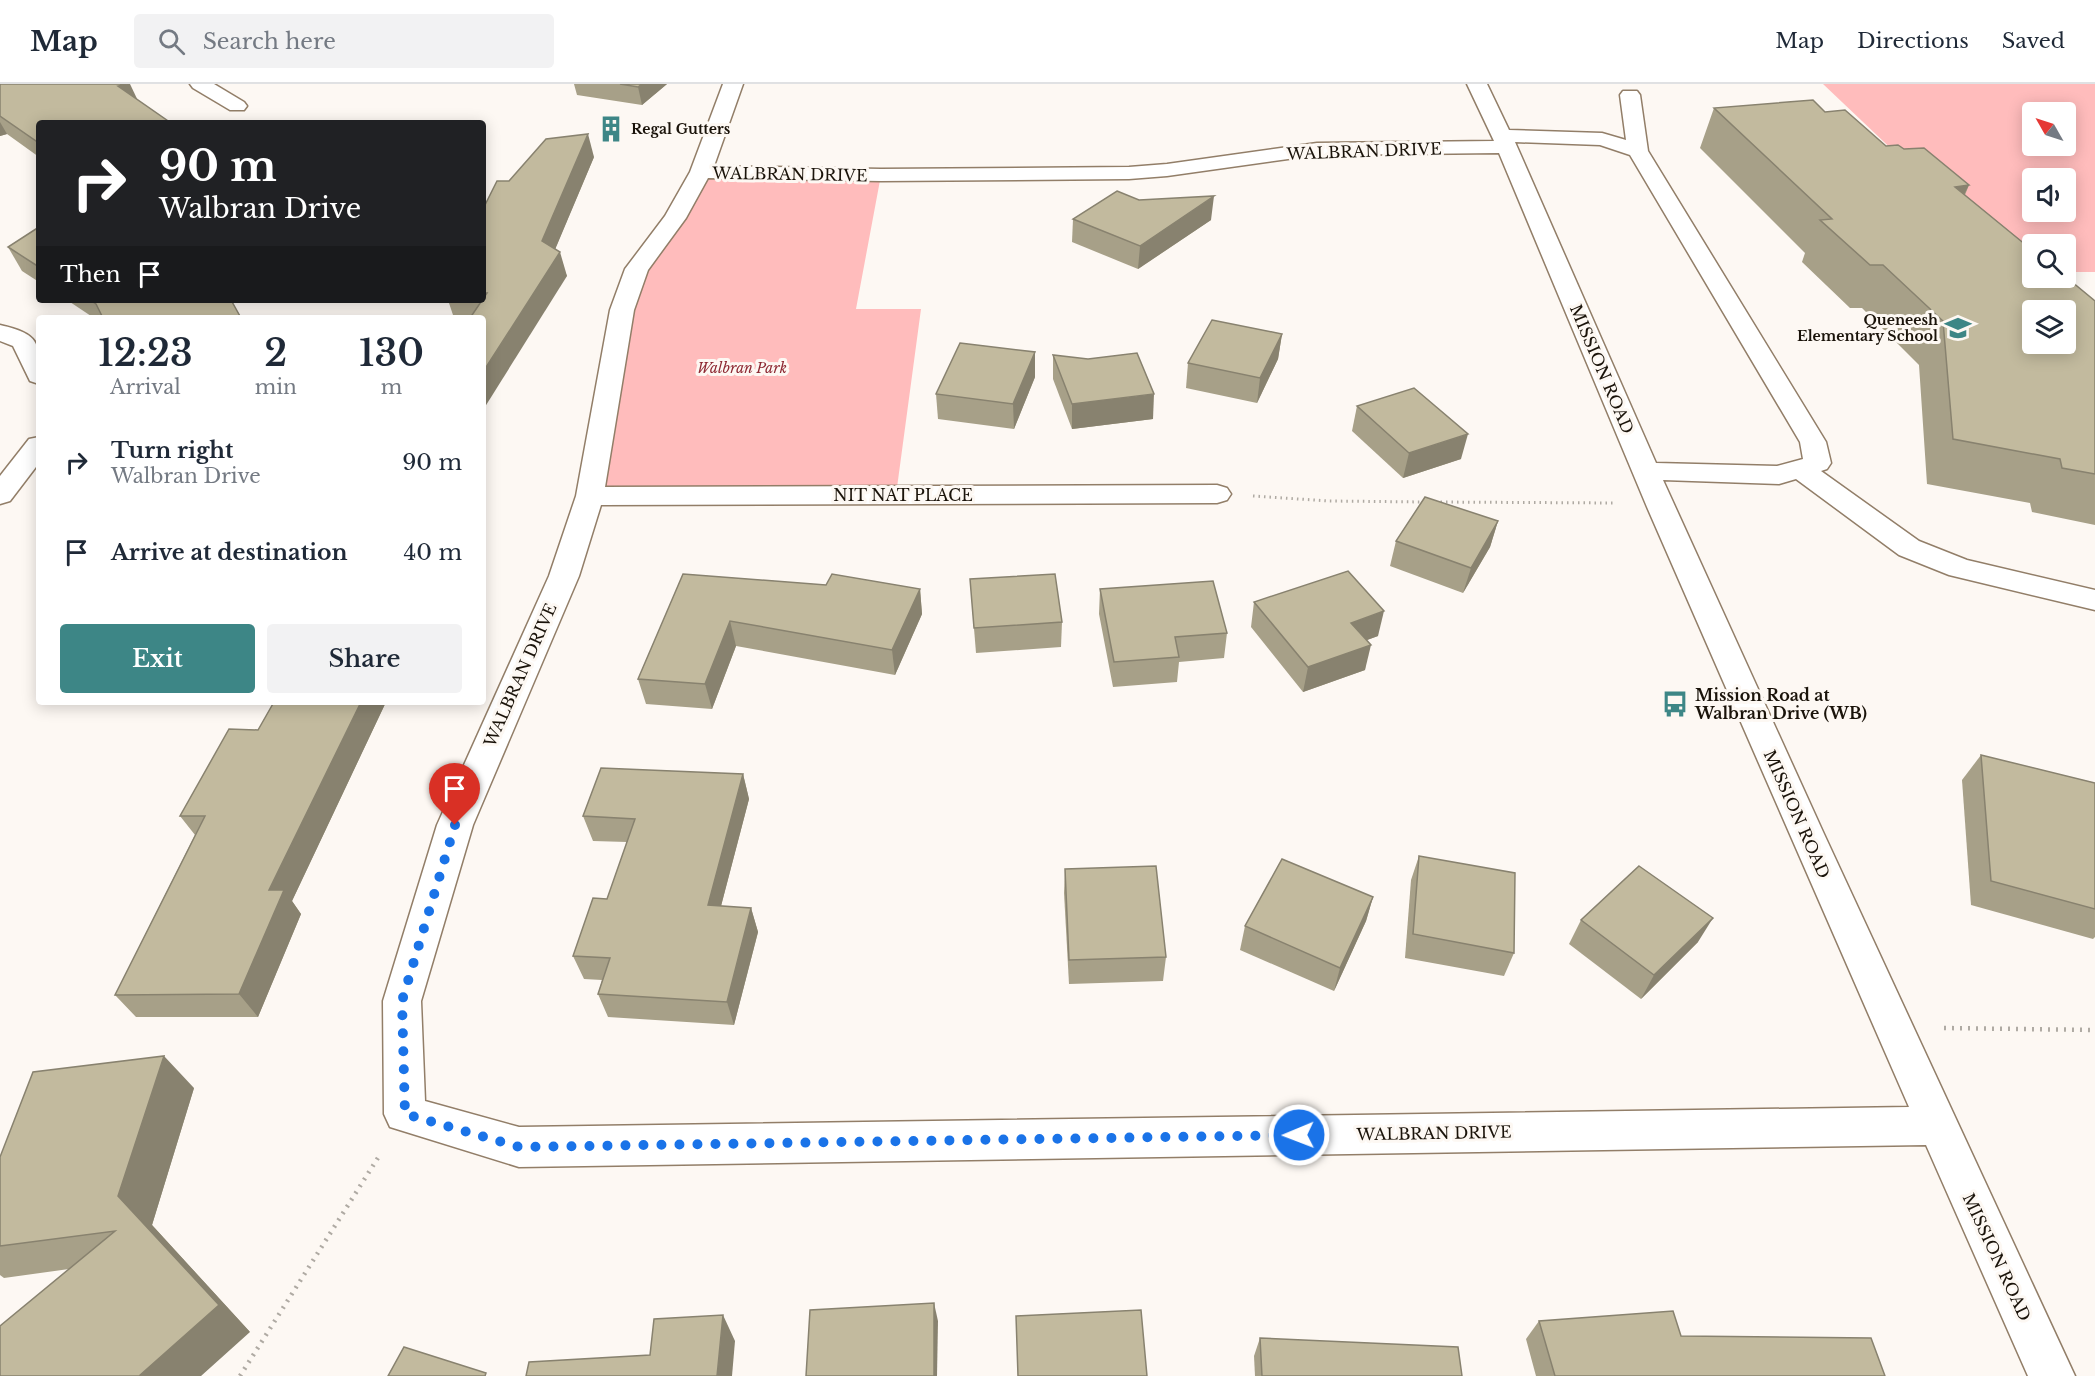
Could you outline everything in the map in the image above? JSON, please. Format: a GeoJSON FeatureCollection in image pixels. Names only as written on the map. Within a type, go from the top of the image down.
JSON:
{"type":"FeatureCollection","features":[{"type":"Feature","properties":{"kind":"street"},"geometry":{"type":"LineString","coordinates":[[200,84],[237,106]]}},
{"type":"Feature","properties":{"kind":"street"},"geometry":{"type":"LineString","coordinates":[[701,172],[733,84]]}},
{"type":"Feature","properties":{"kind":"street","name":"MISSION ROAD"},"geometry":{"type":"LineString","coordinates":[[1477,84],[1505,142],[1660,504],[1892,1027],[2052,1376]]}},
{"type":"Feature","properties":{"kind":"street"},"geometry":{"type":"LineString","coordinates":[[1602,140],[1630,95],[1638,151],[1813,442],[1817,463],[1779,475],[1646,471]]}},
{"type":"Feature","properties":{"kind":"street","name":"WALBRAN DRIVE"},"geometry":{"type":"LineString","coordinates":[[1638,151],[1602,140],[1505,142],[1317,149],[1167,170],[1129,173],[881,176],[701,172],[675,218],[637,269],[622,310],[590,496],[564,576],[455,825],[402,1001],[405,1114],[519,1147],[1937,1126]]}},
{"type":"Feature","properties":{"kind":"street"},"geometry":{"type":"LineString","coordinates":[[0,332],[23,341],[36,369]]}},
{"type":"Feature","properties":{"kind":"street"},"geometry":{"type":"LineString","coordinates":[[0,495],[36,449]]}},
{"type":"Feature","properties":{"kind":"street"},"geometry":{"type":"LineString","coordinates":[[1801,469],[1909,548],[1959,568],[2095,600]]}},
{"type":"Feature","properties":{"kind":"street","name":"NIT NAT PLACE"},"geometry":{"type":"LineString","coordinates":[[590,496],[1217,494]]}},
{"type":"Feature","properties":{"kind":"path"},"geometry":{"type":"LineString","coordinates":[[1217,494],[1329,501],[1660,504]]}},
{"type":"Feature","properties":{"kind":"path"},"geometry":{"type":"LineString","coordinates":[[1892,1027],[2095,1030]]}},
{"type":"Feature","properties":{"kind":"path"},"geometry":{"type":"LineString","coordinates":[[240,1376],[405,1114]]}},
{"type":"Feature","properties":{"kind":"green space"},"geometry":{"type":"Polygon","coordinates":[[[1823,84],[2095,84],[2095,272],[2076,272],[2076,234],[2022,234],[2022,272],[1823,84]]]}},
{"type":"Feature","properties":{"kind":"green space","name":"Walbran Park"},"geometry":{"type":"Polygon","coordinates":[[[701,172],[881,175],[856,309],[921,309],[896,495],[590,496],[622,310],[701,172]]]}},
{"type":"Feature","properties":{"kind":"building"},"geometry":{"type":"Polygon","coordinates":[[[0,84],[127,84],[118,86],[167,120],[36,120],[36,141],[0,116],[0,84]]]}},
{"type":"Feature","properties":{"kind":"building"},"geometry":{"type":"Polygon","coordinates":[[[620,84],[642,84],[638,87],[620,84]]]}},
{"type":"Feature","properties":{"kind":"building"},"geometry":{"type":"Polygon","coordinates":[[[1813,100],[1825,112],[1845,110],[1886,146],[1898,145],[1904,149],[1924,148],[1969,185],[1955,187],[2022,242],[2022,288],[2076,288],[2076,285],[2095,301],[2095,474],[2062,468],[2060,459],[1953,439],[1943,321],[1883,265],[1870,265],[1820,220],[1832,219],[1714,108],[1813,100]]]}},
{"type":"Feature","properties":{"kind":"building"},"geometry":{"type":"Polygon","coordinates":[[[588,134],[542,241],[560,252],[486,367],[486,315],[472,315],[480,303],[486,303],[486,203],[497,181],[509,181],[546,139],[588,134]]]}},
{"type":"Feature","properties":{"kind":"building"},"geometry":{"type":"Polygon","coordinates":[[[1117,191],[1139,200],[1214,196],[1140,246],[1073,219],[1117,191]]]}},
{"type":"Feature","properties":{"kind":"building"},"geometry":{"type":"Polygon","coordinates":[[[36,229],[36,265],[8,247],[36,229]]]}},
{"type":"Feature","properties":{"kind":"building"},"geometry":{"type":"Polygon","coordinates":[[[94,303],[233,303],[239,315],[102,315],[94,303]]]}},
{"type":"Feature","properties":{"kind":"building"},"geometry":{"type":"Polygon","coordinates":[[[1212,320],[1282,334],[1260,378],[1188,363],[1212,320]]]}},
{"type":"Feature","properties":{"kind":"building"},"geometry":{"type":"Polygon","coordinates":[[[960,343],[1035,352],[1013,404],[936,394],[960,343]]]}},
{"type":"Feature","properties":{"kind":"building"},"geometry":{"type":"Polygon","coordinates":[[[1137,353],[1154,394],[1072,404],[1053,355],[1088,359],[1137,353]]]}},
{"type":"Feature","properties":{"kind":"building"},"geometry":{"type":"Polygon","coordinates":[[[1414,388],[1468,434],[1409,453],[1357,406],[1414,388]]]}},
{"type":"Feature","properties":{"kind":"building"},"geometry":{"type":"Polygon","coordinates":[[[1425,497],[1498,521],[1471,568],[1396,541],[1425,497]]]}},
{"type":"Feature","properties":{"kind":"building"},"geometry":{"type":"Polygon","coordinates":[[[1348,571],[1384,611],[1351,623],[1371,645],[1308,667],[1254,602],[1348,571]]]}},
{"type":"Feature","properties":{"kind":"building"},"geometry":{"type":"Polygon","coordinates":[[[683,574],[826,585],[832,574],[920,589],[892,650],[730,621],[705,684],[638,679],[683,574]]]}},
{"type":"Feature","properties":{"kind":"building"},"geometry":{"type":"Polygon","coordinates":[[[1055,574],[1062,622],[974,628],[970,579],[1055,574]]]}},
{"type":"Feature","properties":{"kind":"building"},"geometry":{"type":"Polygon","coordinates":[[[1213,581],[1227,633],[1175,637],[1179,657],[1114,662],[1100,589],[1213,581]]]}},
{"type":"Feature","properties":{"kind":"building"},"geometry":{"type":"Polygon","coordinates":[[[272,705],[360,705],[269,890],[284,890],[239,994],[115,995],[205,816],[180,816],[229,729],[258,730],[272,705]]]}},
{"type":"Feature","properties":{"kind":"building"},"geometry":{"type":"Polygon","coordinates":[[[1981,755],[2095,783],[2095,909],[1991,881],[1981,755]]]}},
{"type":"Feature","properties":{"kind":"building"},"geometry":{"type":"Polygon","coordinates":[[[601,768],[743,774],[708,905],[751,908],[727,1002],[598,994],[610,958],[573,956],[593,898],[607,899],[635,819],[583,816],[601,768]]]}},
{"type":"Feature","properties":{"kind":"building"},"geometry":{"type":"Polygon","coordinates":[[[1419,856],[1515,873],[1514,953],[1413,934],[1419,856]]]}},
{"type":"Feature","properties":{"kind":"building"},"geometry":{"type":"Polygon","coordinates":[[[1282,859],[1373,897],[1340,968],[1245,926],[1282,859]]]}},
{"type":"Feature","properties":{"kind":"building"},"geometry":{"type":"Polygon","coordinates":[[[1156,866],[1166,957],[1069,960],[1065,869],[1156,866]]]}},
{"type":"Feature","properties":{"kind":"building"},"geometry":{"type":"Polygon","coordinates":[[[1639,866],[1713,918],[1654,975],[1581,920],[1639,866]]]}},
{"type":"Feature","properties":{"kind":"building"},"geometry":{"type":"Polygon","coordinates":[[[164,1056],[118,1196],[219,1305],[139,1376],[0,1376],[0,1326],[115,1231],[0,1246],[0,1157],[33,1072],[164,1056]]]}},
{"type":"Feature","properties":{"kind":"building"},"geometry":{"type":"Polygon","coordinates":[[[934,1303],[934,1376],[806,1376],[810,1310],[934,1303]]]}},
{"type":"Feature","properties":{"kind":"building"},"geometry":{"type":"Polygon","coordinates":[[[1141,1310],[1147,1376],[1018,1376],[1016,1316],[1141,1310]]]}},
{"type":"Feature","properties":{"kind":"building"},"geometry":{"type":"Polygon","coordinates":[[[1673,1311],[1681,1336],[1871,1338],[1885,1376],[1555,1376],[1539,1321],[1673,1311]]]}},
{"type":"Feature","properties":{"kind":"building"},"geometry":{"type":"Polygon","coordinates":[[[723,1315],[717,1376],[526,1376],[529,1362],[650,1355],[654,1319],[723,1315]]]}},
{"type":"Feature","properties":{"kind":"building"},"geometry":{"type":"Polygon","coordinates":[[[1260,1338],[1458,1347],[1462,1376],[1262,1376],[1260,1338]]]}},
{"type":"Feature","properties":{"kind":"building"},"geometry":{"type":"Polygon","coordinates":[[[404,1347],[486,1373],[485,1376],[388,1376],[404,1347]]]}},
{"type":"Feature","properties":{"kind":"place","name":"Regal Gutters"},"geometry":{"type":"Point","coordinates":[611,129]}},
{"type":"Feature","properties":{"kind":"place","name":"Queneesh Elementary School"},"geometry":{"type":"Point","coordinates":[1958,328]}},
{"type":"Feature","properties":{"kind":"place","name":"Mission Road at Walbran Drive (WB)"},"geometry":{"type":"Point","coordinates":[1675,704]}},
{"type":"Feature","properties":{"kind":"route"},"geometry":{"type":"LineString","coordinates":[[455,825],[402,1001],[405,1114],[519,1147],[1299,1135]]}}]}
